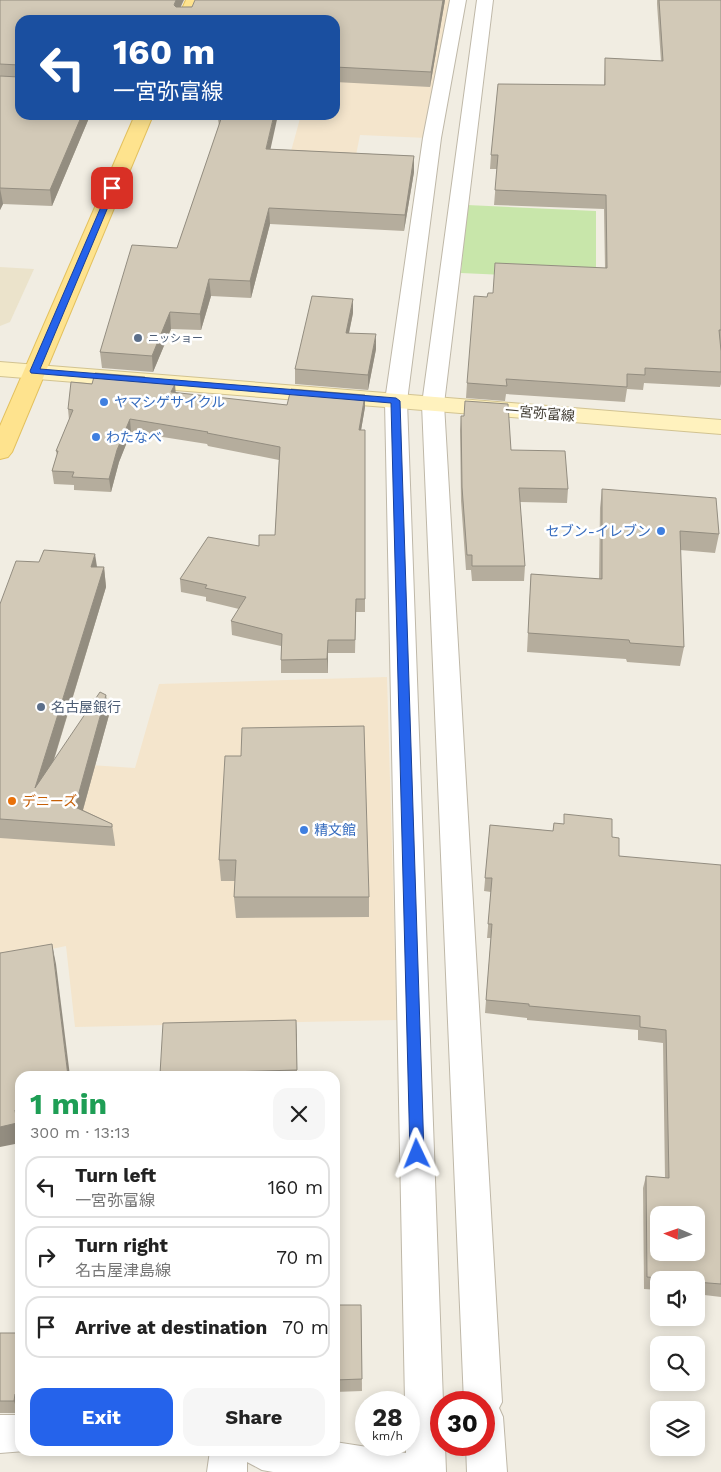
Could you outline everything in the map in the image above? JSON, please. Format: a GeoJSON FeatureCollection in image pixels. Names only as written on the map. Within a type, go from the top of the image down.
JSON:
{"type":"FeatureCollection","features":[{"type":"Feature","properties":{"kind":"main road"},"geometry":{"type":"LineString","coordinates":[[187,15],[194,0]]}},
{"type":"Feature","properties":{"kind":"main road"},"geometry":{"type":"LineString","coordinates":[[0,452],[142,120]]}},
{"type":"Feature","properties":{"kind":"main road","name":"一宮弥富線"},"geometry":{"type":"LineString","coordinates":[[0,369],[721,427]]}},
{"type":"Feature","properties":{"kind":"street"},"geometry":{"type":"LineString","coordinates":[[426,1472],[396,401],[432,138],[458,0]]}},
{"type":"Feature","properties":{"kind":"street"},"geometry":{"type":"LineString","coordinates":[[482,1391],[432,404],[484,0]]}},
{"type":"Feature","properties":{"kind":"street"},"geometry":{"type":"LineString","coordinates":[[0,1434],[15,1434]]}},
{"type":"Feature","properties":{"kind":"street"},"geometry":{"type":"LineString","coordinates":[[227,1472],[229,1456]]}},
{"type":"Feature","properties":{"kind":"street"},"geometry":{"type":"LineString","coordinates":[[296,1456],[404,1472]]}},
{"type":"Feature","properties":{"kind":"street"},"geometry":{"type":"LineString","coordinates":[[485,1456],[486,1472]]}},
{"type":"Feature","properties":{"kind":"shaded area"},"geometry":{"type":"Polygon","coordinates":[[[231,0],[453,0],[427,138],[360,135],[354,165],[288,162],[300,120],[340,120],[340,15],[226,15],[231,0]]]}},
{"type":"Feature","properties":{"kind":"shaded area"},"geometry":{"type":"Polygon","coordinates":[[[0,267],[34,269],[10,322],[0,326],[0,267]]]}},
{"type":"Feature","properties":{"kind":"shaded area"},"geometry":{"type":"Polygon","coordinates":[[[387,677],[397,1020],[75,1027],[66,946],[0,960],[0,759],[135,768],[159,684],[387,677]]]}},
{"type":"Feature","properties":{"kind":"green space"},"geometry":{"type":"Polygon","coordinates":[[[467,205],[596,211],[596,279],[461,273],[467,205]]]}},
{"type":"Feature","properties":{"kind":"building"},"geometry":{"type":"Polygon","coordinates":[[[0,0],[176,0],[174,5],[176,7],[192,7],[195,0],[443,0],[431,72],[340,67],[340,15],[15,15],[15,65],[0,64],[0,0]]]}},
{"type":"Feature","properties":{"kind":"building"},"geometry":{"type":"Polygon","coordinates":[[[659,0],[721,0],[721,330],[719,330],[721,372],[645,368],[645,375],[627,374],[627,387],[506,379],[507,386],[467,383],[474,296],[487,297],[488,293],[493,293],[495,263],[607,268],[606,195],[495,190],[498,155],[491,155],[498,84],[605,85],[605,58],[663,61],[659,0]]]}},
{"type":"Feature","properties":{"kind":"building"},"geometry":{"type":"Polygon","coordinates":[[[0,76],[15,77],[15,120],[80,120],[50,190],[0,188],[0,76]]]}},
{"type":"Feature","properties":{"kind":"building"},"geometry":{"type":"Polygon","coordinates":[[[221,120],[273,120],[266,149],[414,156],[405,215],[269,208],[250,281],[209,279],[200,314],[170,312],[152,356],[100,352],[132,245],[177,248],[221,120]]]}},
{"type":"Feature","properties":{"kind":"building"},"geometry":{"type":"Polygon","coordinates":[[[312,296],[353,299],[346,333],[376,334],[368,375],[295,369],[312,296]]]}},
{"type":"Feature","properties":{"kind":"building"},"geometry":{"type":"Polygon","coordinates":[[[95,373],[145,377],[143,381],[175,384],[171,392],[287,405],[291,389],[365,395],[359,430],[365,430],[365,599],[356,599],[355,640],[328,640],[327,659],[281,660],[282,634],[231,621],[246,597],[205,588],[207,585],[180,579],[208,537],[259,546],[259,535],[275,535],[280,447],[208,432],[130,419],[117,450],[109,479],[72,477],[74,472],[52,471],[58,451],[56,451],[73,410],[68,409],[71,382],[92,384],[95,373]]]}},
{"type":"Feature","properties":{"kind":"building"},"geometry":{"type":"Polygon","coordinates":[[[465,401],[508,404],[511,450],[565,451],[568,489],[519,488],[525,566],[472,566],[472,555],[467,555],[462,487],[461,416],[464,416],[465,401]]]}},
{"type":"Feature","properties":{"kind":"building"},"geometry":{"type":"Polygon","coordinates":[[[602,489],[716,498],[719,534],[680,531],[684,647],[630,643],[629,640],[528,633],[531,574],[602,579],[602,489]]]}},
{"type":"Feature","properties":{"kind":"building"},"geometry":{"type":"Polygon","coordinates":[[[44,550],[95,554],[91,567],[104,567],[35,788],[100,692],[106,695],[75,807],[112,824],[112,827],[0,819],[0,604],[16,561],[39,562],[44,550]]]}},
{"type":"Feature","properties":{"kind":"building"},"geometry":{"type":"Polygon","coordinates":[[[364,726],[369,897],[234,897],[236,860],[219,860],[225,756],[241,756],[242,728],[364,726]]]}},
{"type":"Feature","properties":{"kind":"building"},"geometry":{"type":"Polygon","coordinates":[[[564,814],[612,819],[612,837],[619,838],[619,856],[721,865],[721,1284],[705,1283],[705,1271],[650,1271],[650,1277],[647,1277],[646,1176],[669,1178],[666,1030],[640,1027],[640,1016],[529,1006],[529,1004],[486,1000],[492,924],[488,924],[492,878],[485,878],[490,825],[553,831],[554,823],[564,824],[564,814]]]}},
{"type":"Feature","properties":{"kind":"building"},"geometry":{"type":"Polygon","coordinates":[[[52,944],[67,1071],[15,1071],[15,1123],[0,1127],[0,953],[52,944]]]}},
{"type":"Feature","properties":{"kind":"building"},"geometry":{"type":"Polygon","coordinates":[[[296,1020],[297,1070],[160,1071],[163,1023],[296,1020]]]}},
{"type":"Feature","properties":{"kind":"building"},"geometry":{"type":"Polygon","coordinates":[[[340,1305],[361,1305],[362,1379],[340,1380],[340,1305]]]}},
{"type":"Feature","properties":{"kind":"building"},"geometry":{"type":"Polygon","coordinates":[[[0,1333],[15,1333],[14,1401],[0,1401],[0,1333]]]}},
{"type":"Feature","properties":{"kind":"place","name":"ニッショー"},"geometry":{"type":"Point","coordinates":[138,338]}},
{"type":"Feature","properties":{"kind":"place","name":"ヤマシゲサイクル"},"geometry":{"type":"Point","coordinates":[104,402]}},
{"type":"Feature","properties":{"kind":"place","name":"わたなべ"},"geometry":{"type":"Point","coordinates":[96,437]}},
{"type":"Feature","properties":{"kind":"place","name":"セブン-イレブン"},"geometry":{"type":"Point","coordinates":[661,531]}},
{"type":"Feature","properties":{"kind":"place","name":"名古屋銀行"},"geometry":{"type":"Point","coordinates":[41,707]}},
{"type":"Feature","properties":{"kind":"place","name":"デニーズ"},"geometry":{"type":"Point","coordinates":[12,801]}},
{"type":"Feature","properties":{"kind":"place","name":"精文館"},"geometry":{"type":"Point","coordinates":[304,830]}},
{"type":"Feature","properties":{"kind":"route"},"geometry":{"type":"LineString","coordinates":[[112,188],[34,371],[396,401],[417,1154]]}}]}
